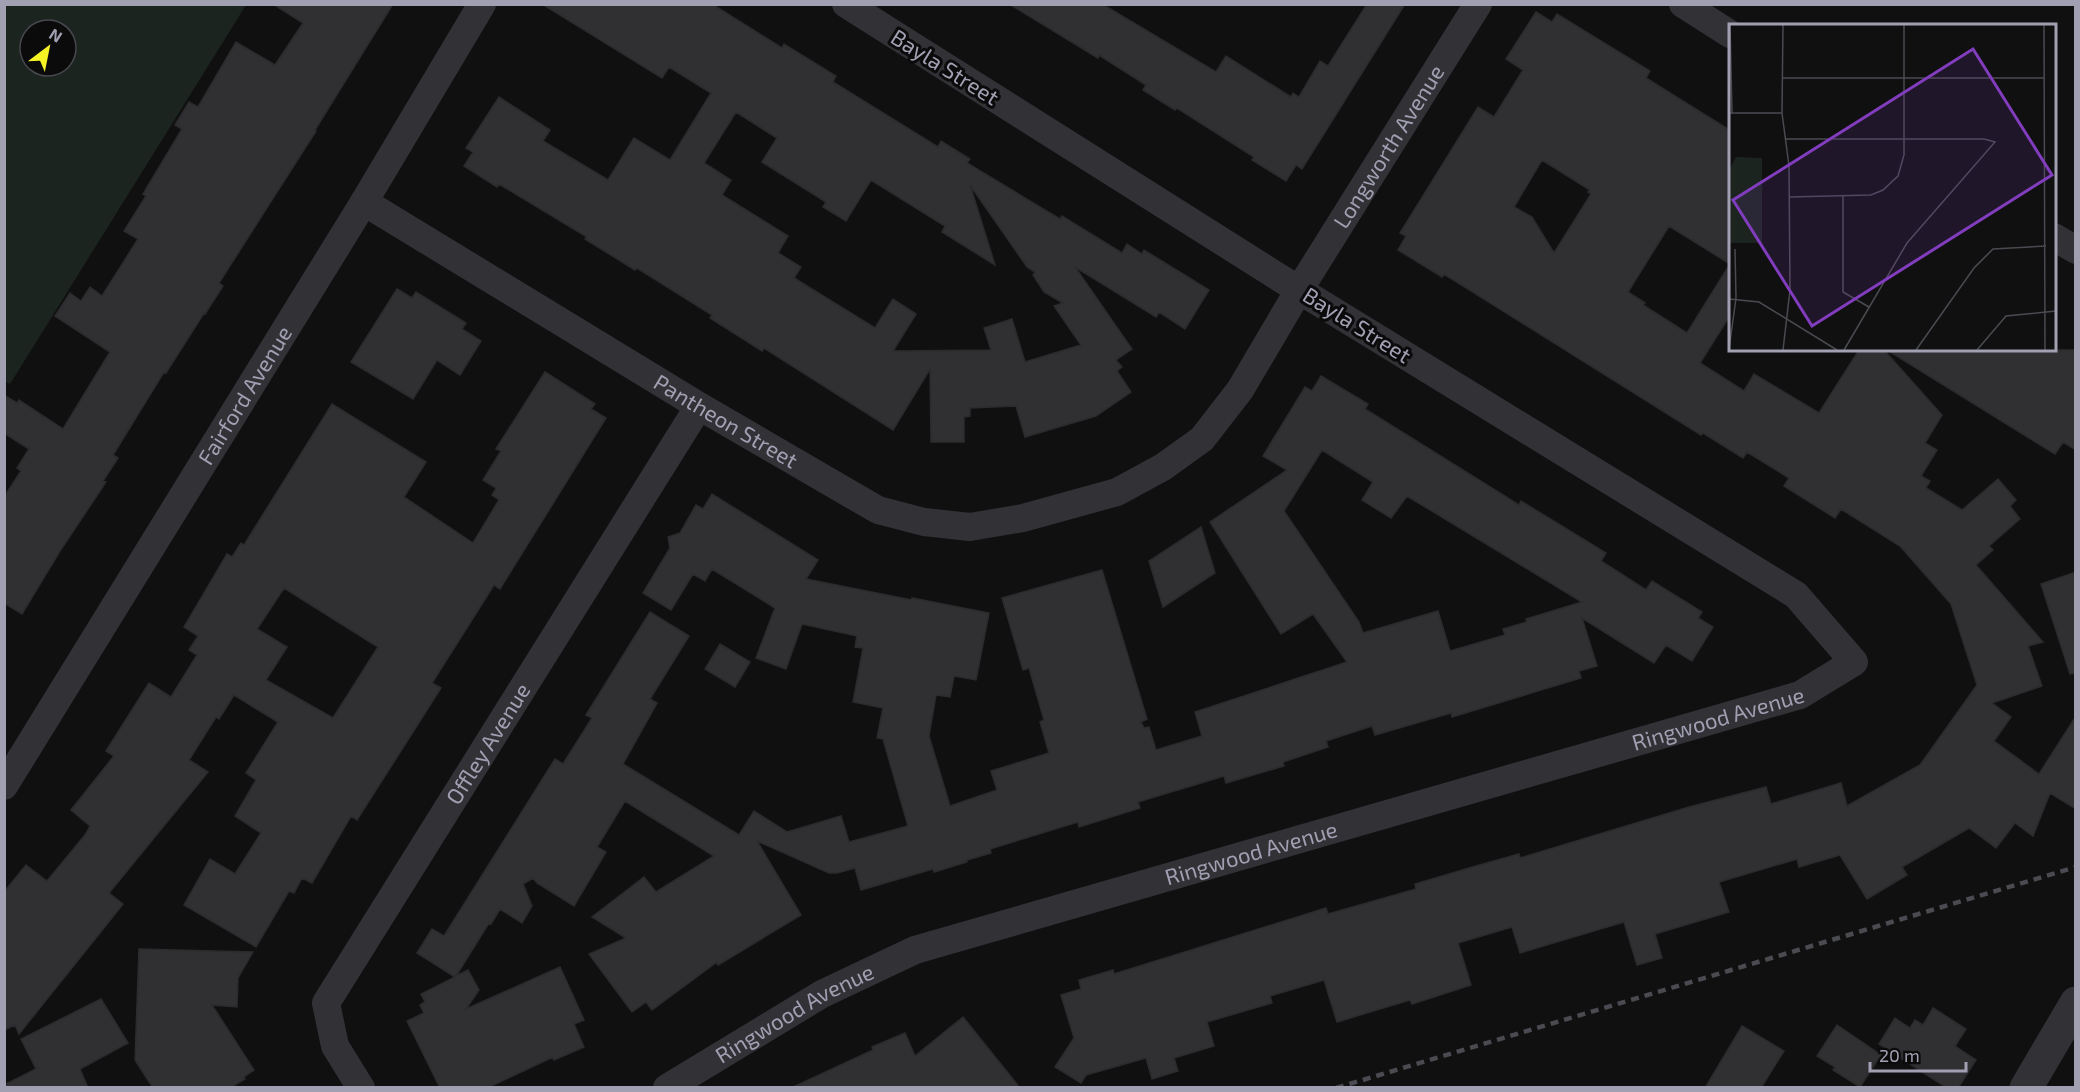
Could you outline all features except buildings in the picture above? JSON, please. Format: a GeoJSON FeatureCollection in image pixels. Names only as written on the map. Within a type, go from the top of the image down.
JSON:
{"type":"FeatureCollection","features":[{"type":"Feature","properties":{"kind":"street","name":"Fairford Avenue"},"geometry":{"type":"LineString","coordinates":[[4,786],[364,202],[482,4]]}},
{"type":"Feature","properties":{"kind":"street","name":"Bayla Street"},"geometry":{"type":"LineString","coordinates":[[846,4],[1299,290],[1796,596],[1854,662]]}},
{"type":"Feature","properties":{"kind":"street","name":"Longworth Avenue"},"geometry":{"type":"LineString","coordinates":[[1117,492],[1163,467],[1202,439],[1240,390],[1299,290],[1478,4]]}},
{"type":"Feature","properties":{"kind":"street"},"geometry":{"type":"LineString","coordinates":[[1683,4],[1729,33]]}},
{"type":"Feature","properties":{"kind":"street","name":"Pantheon Street"},"geometry":{"type":"LineString","coordinates":[[364,202],[699,406],[878,510],[924,522],[970,527],[1023,518],[1117,492]]}},
{"type":"Feature","properties":{"kind":"street"},"geometry":{"type":"LineString","coordinates":[[2056,238],[2076,250]]}},
{"type":"Feature","properties":{"kind":"street","name":"Offley Avenue"},"geometry":{"type":"LineString","coordinates":[[362,1088],[335,1046],[327,1003],[699,406]]}},
{"type":"Feature","properties":{"kind":"street","name":"Ringwood Avenue"},"geometry":{"type":"LineString","coordinates":[[667,1088],[822,994],[915,951],[1800,695],[1854,662]]}},
{"type":"Feature","properties":{"kind":"street"},"geometry":{"type":"LineString","coordinates":[[2026,1088],[2076,1003]]}},
{"type":"Feature","properties":{"kind":"shaded area"},"geometry":{"type":"Polygon","coordinates":[[[4,5],[246,5],[10,384],[4,381],[4,5]]]}},
{"type":"Feature","properties":{"kind":"railway"},"geometry":{"type":"LineString","coordinates":[[1336,1088],[2076,867]]}}]}
